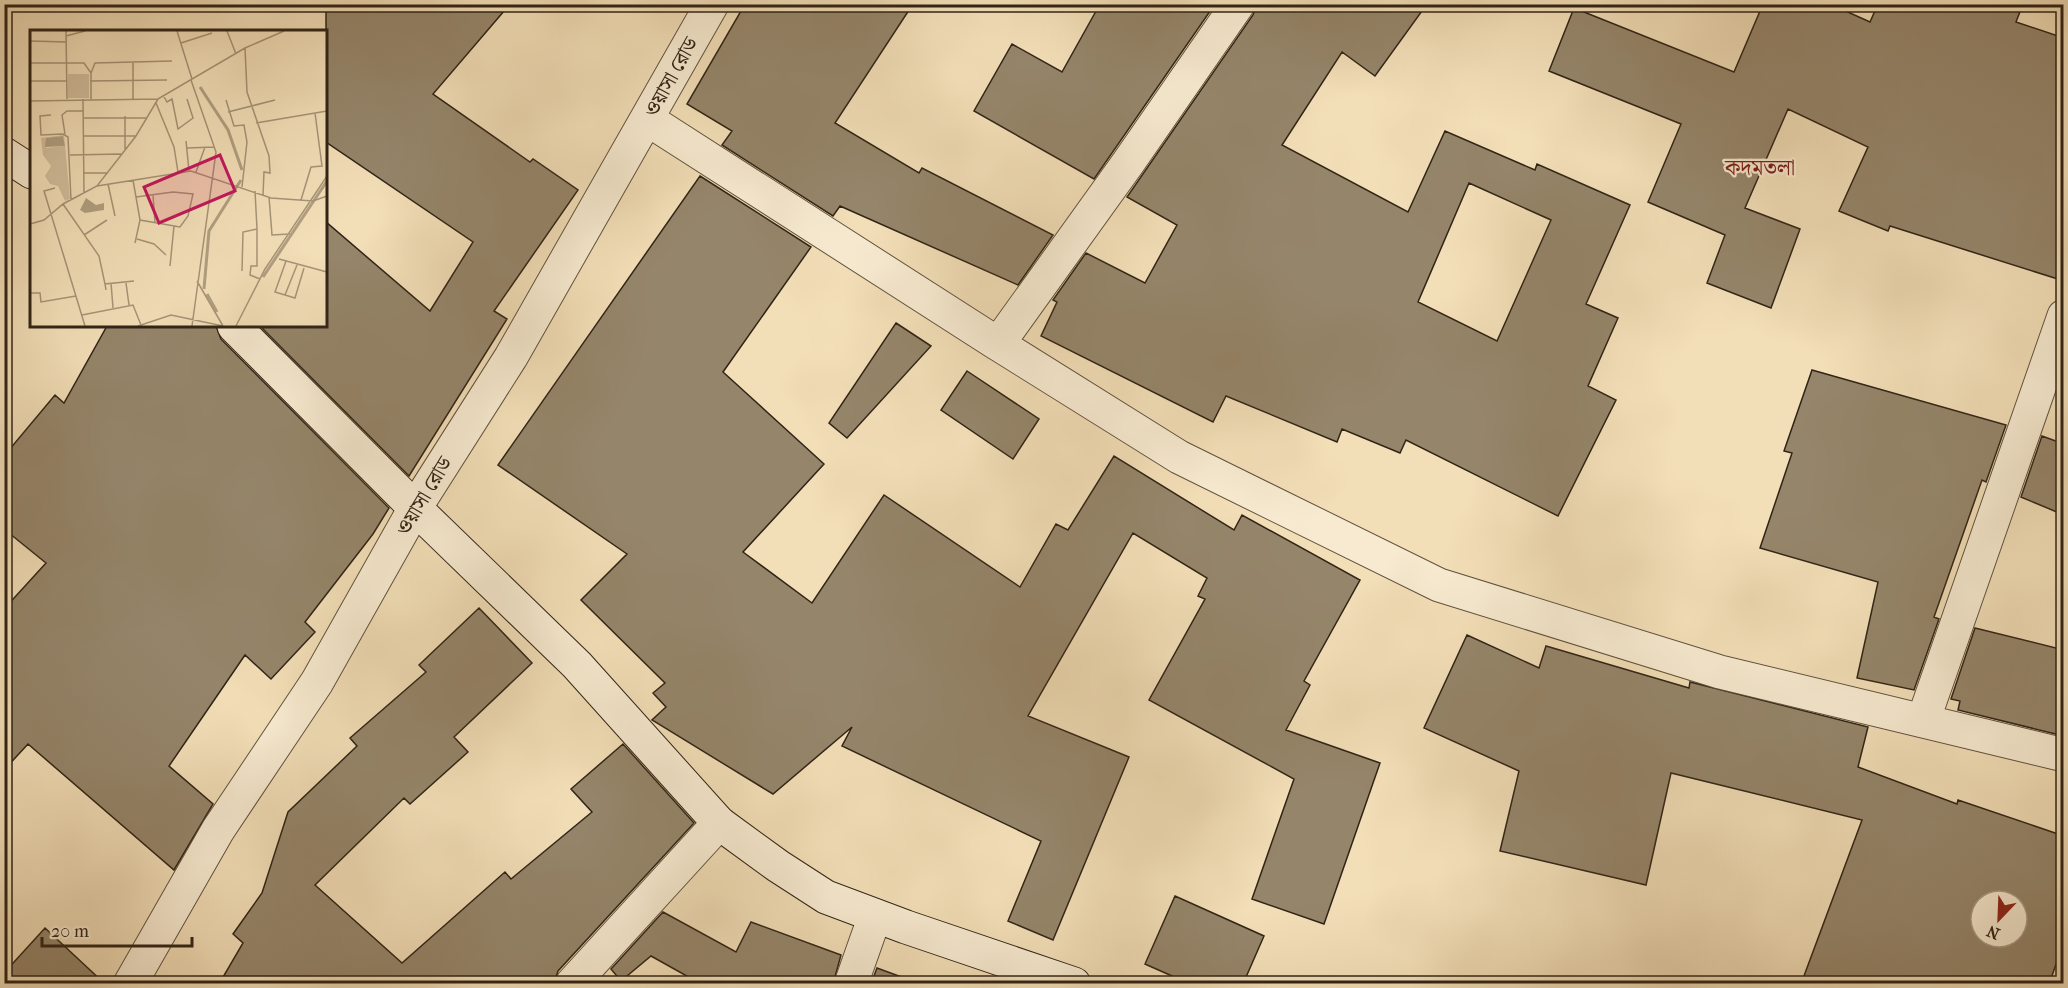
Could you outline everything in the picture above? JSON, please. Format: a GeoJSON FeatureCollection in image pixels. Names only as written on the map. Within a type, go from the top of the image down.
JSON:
{"type":"FeatureCollection","features":[{"type":"Feature","properties":{"kind":"street","name":"ওয়াসা রোড"},"geometry":{"type":"LineString","coordinates":[[130,984],[218,830],[317,682],[415,508],[511,357],[712,4]]}},
{"type":"Feature","properties":{"kind":"street"},"geometry":{"type":"LineString","coordinates":[[998,344],[1135,154],[1238,4]]}},
{"type":"Feature","properties":{"kind":"street"},"geometry":{"type":"LineString","coordinates":[[647,119],[1179,457],[1439,585],[1720,672],[2064,755]]}},
{"type":"Feature","properties":{"kind":"street"},"geometry":{"type":"LineString","coordinates":[[4,154],[30,171]]}},
{"type":"Feature","properties":{"kind":"street"},"geometry":{"type":"LineString","coordinates":[[1923,721],[2064,316]]}},
{"type":"Feature","properties":{"kind":"street"},"geometry":{"type":"LineString","coordinates":[[235,327],[415,508],[577,664],[719,823],[777,866],[826,897],[1074,984]]}},
{"type":"Feature","properties":{"kind":"street"},"geometry":{"type":"LineString","coordinates":[[572,984],[719,823]]}},
{"type":"Feature","properties":{"kind":"street"},"geometry":{"type":"LineString","coordinates":[[851,984],[875,916]]}},
{"type":"Feature","properties":{"kind":"building"},"geometry":{"type":"Polygon","coordinates":[[[326,4],[510,4],[433,94],[530,162],[533,159],[578,190],[494,311],[507,319],[409,476],[261,327],[327,327],[327,223],[430,311],[473,242],[327,143],[326,4]]]}},
{"type":"Feature","properties":{"kind":"building"},"geometry":{"type":"Polygon","coordinates":[[[745,4],[913,4],[835,123],[919,173],[922,168],[1053,235],[1018,285],[840,206],[833,216],[722,145],[732,131],[687,104],[745,4]]]}},
{"type":"Feature","properties":{"kind":"building"},"geometry":{"type":"Polygon","coordinates":[[[1100,4],[1215,4],[1094,179],[974,111],[1012,44],[1062,72],[1100,4]]]}},
{"type":"Feature","properties":{"kind":"building"},"geometry":{"type":"Polygon","coordinates":[[[1257,4],[1427,4],[1375,76],[1342,52],[1282,145],[1408,212],[1445,131],[1535,170],[1537,164],[1630,205],[1586,304],[1618,318],[1588,386],[1616,400],[1558,516],[1406,440],[1400,453],[1342,429],[1337,442],[1226,396],[1213,422],[1041,336],[1057,302],[1053,300],[1086,253],[1145,283],[1177,225],[1127,197],[1253,15],[1257,4]],[[1469,183],[1418,302],[1497,341],[1551,220],[1469,183]]]}},
{"type":"Feature","properties":{"kind":"building"},"geometry":{"type":"Polygon","coordinates":[[[1763,4],[1830,4],[1870,22],[1878,4],[2023,4],[2016,22],[2064,38],[2064,281],[1890,226],[1888,231],[1839,211],[1868,147],[1788,109],[1745,208],[1800,229],[1771,308],[1707,283],[1725,235],[1648,202],[1681,124],[1549,71],[1574,8],[1734,72],[1763,4]]]}},
{"type":"Feature","properties":{"kind":"building"},"geometry":{"type":"Polygon","coordinates":[[[700,176],[811,247],[723,372],[824,464],[743,552],[812,603],[884,495],[1020,587],[1056,524],[1068,530],[1114,456],[1234,530],[1242,515],[1360,580],[1304,681],[1310,685],[1286,730],[1380,763],[1324,924],[1252,899],[1294,779],[1149,700],[1205,599],[1198,596],[1207,578],[1133,533],[1028,716],[1129,757],[1053,940],[1008,921],[1041,841],[842,746],[852,727],[773,794],[652,720],[666,707],[653,693],[665,683],[581,600],[627,554],[498,465],[700,176]]]}},
{"type":"Feature","properties":{"kind":"building"},"geometry":{"type":"Polygon","coordinates":[[[896,323],[931,346],[847,438],[829,423],[896,323]]]}},
{"type":"Feature","properties":{"kind":"building"},"geometry":{"type":"Polygon","coordinates":[[[106,327],[216,327],[221,339],[389,508],[373,534],[305,622],[315,632],[271,679],[245,655],[169,766],[213,804],[174,870],[28,744],[4,770],[4,609],[46,563],[4,529],[4,456],[55,395],[64,403],[106,327]]]}},
{"type":"Feature","properties":{"kind":"building"},"geometry":{"type":"Polygon","coordinates":[[[1812,370],[2006,425],[1986,482],[1982,480],[1934,617],[1939,619],[1914,690],[1857,678],[1878,582],[1760,548],[1792,453],[1784,451],[1812,370]]]}},
{"type":"Feature","properties":{"kind":"building"},"geometry":{"type":"Polygon","coordinates":[[[967,371],[1039,419],[1013,459],[941,410],[967,371]]]}},
{"type":"Feature","properties":{"kind":"building"},"geometry":{"type":"Polygon","coordinates":[[[2042,436],[2064,444],[2064,515],[2021,497],[2042,436]]]}},
{"type":"Feature","properties":{"kind":"building"},"geometry":{"type":"Polygon","coordinates":[[[479,608],[532,663],[454,737],[468,752],[410,804],[404,798],[315,885],[402,963],[505,872],[511,879],[592,812],[571,789],[623,744],[694,823],[558,971],[554,984],[219,984],[243,943],[233,934],[262,893],[288,812],[357,746],[350,738],[426,672],[419,665],[479,608]]]}},
{"type":"Feature","properties":{"kind":"building"},"geometry":{"type":"Polygon","coordinates":[[[1975,628],[2064,650],[2064,736],[1958,710],[1960,701],[1951,699],[1975,628]]]}},
{"type":"Feature","properties":{"kind":"building"},"geometry":{"type":"Polygon","coordinates":[[[1467,635],[1539,668],[1546,646],[1689,688],[1690,682],[1868,727],[1858,767],[1957,804],[1958,800],[2064,836],[2064,942],[2049,984],[1801,984],[1862,820],[1671,773],[1646,885],[1500,851],[1519,771],[1424,728],[1467,635]]]}},
{"type":"Feature","properties":{"kind":"building"},"geometry":{"type":"Polygon","coordinates":[[[1175,896],[1264,936],[1243,984],[1190,984],[1145,964],[1175,896]]]}},
{"type":"Feature","properties":{"kind":"building"},"geometry":{"type":"Polygon","coordinates":[[[663,912],[736,952],[751,922],[841,955],[833,984],[701,984],[651,956],[621,981],[611,969],[663,912]]]}},
{"type":"Feature","properties":{"kind":"building"},"geometry":{"type":"Polygon","coordinates":[[[45,928],[105,984],[4,984],[4,973],[45,928]]]}},
{"type":"Feature","properties":{"kind":"building"},"geometry":{"type":"Polygon","coordinates":[[[877,968],[907,979],[906,984],[871,984],[877,968]]]}},
{"type":"Feature","properties":{"kind":"district","name":"কদমতলা"},"geometry":{"type":"Point","coordinates":[1760,167]}}]}
